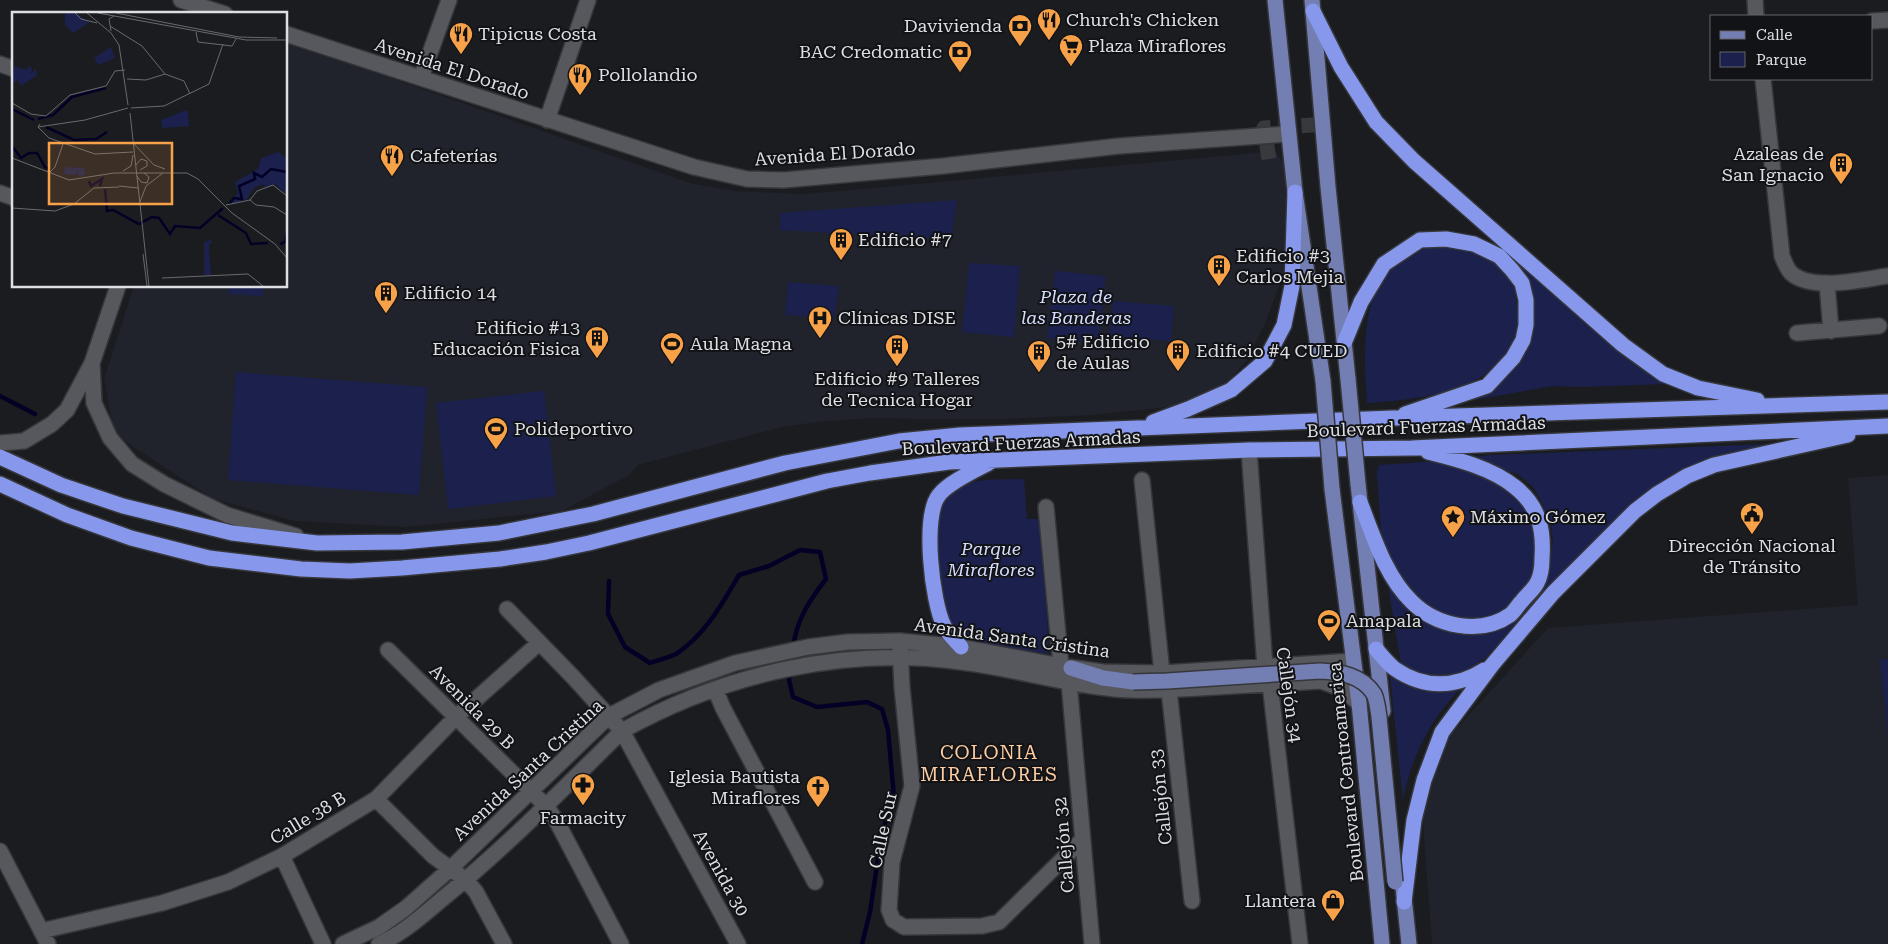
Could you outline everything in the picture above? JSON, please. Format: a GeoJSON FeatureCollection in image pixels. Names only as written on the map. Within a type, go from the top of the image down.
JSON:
{"type":"FeatureCollection","features":[{"type":"Feature","properties":{"kind":"highway"},"geometry":{"type":"LineString","coordinates":[[1313,5],[1341,67],[1376,122],[1414,161],[1623,345],[1663,374],[1698,388],[1793,406]]}},
{"type":"Feature","properties":{"kind":"highway"},"geometry":{"type":"LineString","coordinates":[[1140,428],[1231,390],[1265,360],[1284,325],[1292,286],[1295,192]]}},
{"type":"Feature","properties":{"kind":"highway"},"geometry":{"type":"LineString","coordinates":[[1345,341],[1361,302],[1384,264],[1420,240],[1446,239],[1474,244],[1499,256],[1522,283],[1526,300],[1526,325],[1523,340],[1513,358],[1487,386],[1393,418]]}},
{"type":"Feature","properties":{"kind":"highway","name":"Boulevard Fuerzas Armadas"},"geometry":{"type":"LineString","coordinates":[[0,457],[61,485],[123,506],[232,532],[317,543],[402,542],[499,532],[593,514],[785,463],[899,441],[960,435],[1393,418],[1888,402]]}},
{"type":"Feature","properties":{"kind":"highway"},"geometry":{"type":"LineString","coordinates":[[1404,902],[1414,820],[1424,780],[1442,732],[1492,665],[1553,593],[1635,511],[1657,494],[1687,476],[1714,465],[1887,426]]}},
{"type":"Feature","properties":{"kind":"highway","name":"Boulevard Fuerzas Armadas"},"geometry":{"type":"LineString","coordinates":[[0,484],[67,515],[122,534],[209,558],[301,569],[350,570],[412,567],[500,559],[546,552],[598,541],[827,481],[909,467],[995,460],[1250,450],[1412,448],[1887,426]]}},
{"type":"Feature","properties":{"kind":"highway"},"geometry":{"type":"LineString","coordinates":[[1360,502],[1382,556],[1395,581],[1412,602],[1424,611],[1448,624],[1468,626],[1484,625],[1511,615],[1537,583],[1542,568],[1543,542],[1541,522],[1530,502],[1516,487],[1500,476],[1446,457],[1412,448]]}},
{"type":"Feature","properties":{"kind":"highway"},"geometry":{"type":"LineString","coordinates":[[961,654],[945,628],[934,594],[930,541],[931,519],[934,504],[939,495],[947,488],[995,460]]}},
{"type":"Feature","properties":{"kind":"highway"},"geometry":{"type":"LineString","coordinates":[[1376,649],[1394,668],[1418,681],[1444,684],[1470,679],[1492,665]]}},
{"type":"Feature","properties":{"kind":"main road","name":"Boulevard Centroamerica"},"geometry":{"type":"LineString","coordinates":[[1275,0],[1295,192],[1323,382],[1332,489],[1359,703],[1382,944]]}},
{"type":"Feature","properties":{"kind":"main road"},"geometry":{"type":"LineString","coordinates":[[1313,5],[1328,188],[1358,484],[1409,944]]}},
{"type":"Feature","properties":{"kind":"main road"},"geometry":{"type":"LineString","coordinates":[[1067,672],[1133,682],[1320,671],[1344,673],[1361,681],[1374,694],[1379,717],[1395,882],[1404,902]]}},
{"type":"Feature","properties":{"kind":"street"},"geometry":{"type":"LineString","coordinates":[[421,78],[449,0]]}},
{"type":"Feature","properties":{"kind":"street"},"geometry":{"type":"LineString","coordinates":[[547,120],[588,0]]}},
{"type":"Feature","properties":{"kind":"street"},"geometry":{"type":"LineString","coordinates":[[1754,0],[1756,15]]}},
{"type":"Feature","properties":{"kind":"street"},"geometry":{"type":"LineString","coordinates":[[183,5],[209,8]]}},
{"type":"Feature","properties":{"kind":"street"},"geometry":{"type":"LineString","coordinates":[[1873,21],[1888,20]]}},
{"type":"Feature","properties":{"kind":"street","name":"Avenida El Dorado"},"geometry":{"type":"LineString","coordinates":[[288,35],[702,169],[747,179],[784,180],[943,166],[1119,146],[1288,134]]}},
{"type":"Feature","properties":{"kind":"street"},"geometry":{"type":"LineString","coordinates":[[0,64],[12,68]]}},
{"type":"Feature","properties":{"kind":"street"},"geometry":{"type":"LineString","coordinates":[[1763,80],[1782,256],[1791,273],[1807,282],[1827,283],[1888,276]]}},
{"type":"Feature","properties":{"kind":"street"},"geometry":{"type":"LineString","coordinates":[[0,193],[12,197]]}},
{"type":"Feature","properties":{"kind":"street"},"geometry":{"type":"LineString","coordinates":[[1827,283],[1832,330]]}},
{"type":"Feature","properties":{"kind":"street"},"geometry":{"type":"LineString","coordinates":[[0,443],[24,442],[52,424],[67,410],[92,363],[117,288]]}},
{"type":"Feature","properties":{"kind":"street"},"geometry":{"type":"LineString","coordinates":[[1797,333],[1879,326]]}},
{"type":"Feature","properties":{"kind":"street"},"geometry":{"type":"LineString","coordinates":[[92,363],[94,403],[110,438],[132,464],[164,484],[227,515],[317,543]]}},
{"type":"Feature","properties":{"kind":"street","name":"Callejón 34"},"geometry":{"type":"LineString","coordinates":[[1250,450],[1264,667],[1270,684],[1300,944]]}},
{"type":"Feature","properties":{"kind":"street"},"geometry":{"type":"LineString","coordinates":[[1142,480],[1162,673]]}},
{"type":"Feature","properties":{"kind":"street","name":"Callejón 32"},"geometry":{"type":"LineString","coordinates":[[1046,507],[1067,672],[1092,944]]}},
{"type":"Feature","properties":{"kind":"street","name":"Avenida 30"},"geometry":{"type":"LineString","coordinates":[[507,609],[622,731],[738,944]]}},
{"type":"Feature","properties":{"kind":"street","name":"Avenida Santa Cristina"},"geometry":{"type":"LineString","coordinates":[[343,944],[379,927],[406,908],[451,868],[609,716],[659,690],[735,663],[808,647],[848,642],[900,641],[961,654],[1067,672],[1162,673],[1353,661]]}},
{"type":"Feature","properties":{"kind":"street","name":"Calle Sur"},"geometry":{"type":"LineString","coordinates":[[900,641],[912,786],[892,862],[889,910],[893,920],[904,927],[982,926],[999,922],[1082,839]]}},
{"type":"Feature","properties":{"kind":"street","name":"Calle 38 B"},"geometry":{"type":"LineString","coordinates":[[44,937],[228,882],[282,856],[376,799],[456,717],[539,642]]}},
{"type":"Feature","properties":{"kind":"street","name":"Avenida 29 B"},"geometry":{"type":"LineString","coordinates":[[388,650],[545,805],[556,820],[621,944]]}},
{"type":"Feature","properties":{"kind":"street","name":"Avenida Santa Cristina"},"geometry":{"type":"LineString","coordinates":[[386,943],[466,880],[622,731],[650,715],[684,700],[755,676],[858,659],[961,654]]}},
{"type":"Feature","properties":{"kind":"street","name":"Avenida Santa Cristina"},"geometry":{"type":"LineString","coordinates":[[1067,672],[1115,689],[1169,690],[1321,680],[1340,688],[1359,703]]}},
{"type":"Feature","properties":{"kind":"street"},"geometry":{"type":"LineString","coordinates":[[714,689],[815,882]]}},
{"type":"Feature","properties":{"kind":"street","name":"Callejón 33"},"geometry":{"type":"LineString","coordinates":[[1169,690],[1192,901]]}},
{"type":"Feature","properties":{"kind":"street"},"geometry":{"type":"LineString","coordinates":[[376,799],[433,856],[466,880],[476,892],[504,944]]}},
{"type":"Feature","properties":{"kind":"street"},"geometry":{"type":"LineString","coordinates":[[0,851],[44,937]]}},
{"type":"Feature","properties":{"kind":"street"},"geometry":{"type":"LineString","coordinates":[[282,856],[323,944]]}},
{"type":"Feature","properties":{"kind":"street"},"geometry":{"type":"LineString","coordinates":[[379,927],[386,943]]}},
{"type":"Feature","properties":{"kind":"shaded area"},"geometry":{"type":"Polygon","coordinates":[[[288,42],[690,183],[735,191],[806,194],[1255,153],[1277,153],[1286,168],[1283,276],[1264,326],[1246,361],[1224,387],[1177,406],[1093,415],[1005,419],[874,418],[817,422],[782,427],[638,465],[629,475],[562,511],[406,527],[295,521],[213,499],[114,434],[104,379],[133,288],[288,288],[288,42]]]}},
{"type":"Feature","properties":{"kind":"shaded area"},"geometry":{"type":"Polygon","coordinates":[[[1888,475],[1888,944],[1432,944],[1422,811],[1446,740],[1548,628],[1858,605],[1848,478],[1888,475]]]}},
{"type":"Feature","properties":{"kind":"green space"},"geometry":{"type":"Polygon","coordinates":[[[957,200],[951,239],[780,230],[780,213],[957,200]]]}},
{"type":"Feature","properties":{"kind":"green space"},"geometry":{"type":"Polygon","coordinates":[[[1446,239],[1512,269],[1513,259],[1605,340],[1666,384],[1552,386],[1458,403],[1497,383],[1526,325],[1512,272],[1517,305],[1517,325],[1511,347],[1498,364],[1480,377],[1459,387],[1411,399],[1367,403],[1365,368],[1366,329],[1369,310],[1382,277],[1393,263],[1405,254],[1425,245],[1446,239]]]}},
{"type":"Feature","properties":{"kind":"green space"},"geometry":{"type":"Polygon","coordinates":[[[969,263],[1020,266],[1014,337],[962,332],[969,263]]]}},
{"type":"Feature","properties":{"kind":"green space","name":"Plaza de las Banderas"},"geometry":{"type":"Polygon","coordinates":[[[1055,271],[1106,276],[1098,344],[1047,338],[1055,271]]]}},
{"type":"Feature","properties":{"kind":"green space"},"geometry":{"type":"Polygon","coordinates":[[[788,282],[839,286],[834,319],[785,315],[788,282]]]}},
{"type":"Feature","properties":{"kind":"green space"},"geometry":{"type":"Polygon","coordinates":[[[229,288],[263,288],[263,296],[228,294],[229,288]]]}},
{"type":"Feature","properties":{"kind":"green space"},"geometry":{"type":"Polygon","coordinates":[[[1113,301],[1174,306],[1171,341],[1109,336],[1113,301]]]}},
{"type":"Feature","properties":{"kind":"green space"},"geometry":{"type":"Polygon","coordinates":[[[236,372],[427,387],[419,495],[228,480],[236,372]]]}},
{"type":"Feature","properties":{"kind":"green space","name":"Polideportivo"},"geometry":{"type":"Polygon","coordinates":[[[544,391],[556,496],[448,509],[436,403],[544,391]]]}},
{"type":"Feature","properties":{"kind":"green space"},"geometry":{"type":"Polygon","coordinates":[[[1768,444],[1768,446],[1661,484],[1625,509],[1484,659],[1449,681],[1409,672],[1401,664],[1386,574],[1426,620],[1504,622],[1547,569],[1553,542],[1551,527],[1542,503],[1533,487],[1518,474],[1480,464],[1476,457],[1768,444]]]}},
{"type":"Feature","properties":{"kind":"green space"},"geometry":{"type":"Polygon","coordinates":[[[1438,461],[1475,471],[1511,487],[1535,518],[1536,575],[1503,613],[1470,623],[1431,612],[1400,578],[1383,544],[1377,472],[1379,465],[1438,461]]]}},
{"type":"Feature","properties":{"kind":"green space","name":"Parque Miraflores"},"geometry":{"type":"Polygon","coordinates":[[[1024,479],[1027,519],[1042,519],[1049,654],[981,644],[962,637],[950,625],[945,612],[938,575],[938,532],[941,513],[947,498],[956,488],[972,482],[1024,479]]]}},
{"type":"Feature","properties":{"kind":"green space"},"geometry":{"type":"Polygon","coordinates":[[[1888,659],[1888,737],[1880,660],[1888,659]]]}},
{"type":"Feature","properties":{"kind":"green space"},"geometry":{"type":"Polygon","coordinates":[[[1390,677],[1411,685],[1430,687],[1472,682],[1453,696],[1434,721],[1420,746],[1403,800],[1390,677]]]}},
{"type":"Feature","properties":{"kind":"waterway"},"geometry":{"type":"LineString","coordinates":[[0,396],[35,414]]}},
{"type":"Feature","properties":{"kind":"waterway"},"geometry":{"type":"LineString","coordinates":[[609,581],[608,614],[625,647],[650,663],[676,654],[696,638],[712,618],[739,575],[769,566],[800,550],[820,552],[826,579],[814,595],[801,619],[793,647]]}},
{"type":"Feature","properties":{"kind":"waterway"},"geometry":{"type":"LineString","coordinates":[[792,654],[789,680],[793,697],[817,707],[867,702],[882,709],[888,730],[894,797],[882,832],[870,912],[862,944]]}},
{"type":"Feature","properties":{"kind":"tunnel"},"geometry":{"type":"LineString","coordinates":[[1269,159],[1264,128],[1330,124]]}},
{"type":"Feature","properties":{"kind":"place","name":"Church's Chicken"},"geometry":{"type":"Point","coordinates":[1049,41]}},
{"type":"Feature","properties":{"kind":"place","name":"Davivienda"},"geometry":{"type":"Point","coordinates":[1020,47]}},
{"type":"Feature","properties":{"kind":"place","name":"Tipicus Costa"},"geometry":{"type":"Point","coordinates":[461,55]}},
{"type":"Feature","properties":{"kind":"place","name":"Plaza Miraflores"},"geometry":{"type":"Point","coordinates":[1071,67]}},
{"type":"Feature","properties":{"kind":"place","name":"BAC Credomatic"},"geometry":{"type":"Point","coordinates":[960,73]}},
{"type":"Feature","properties":{"kind":"place","name":"Pollolandio"},"geometry":{"type":"Point","coordinates":[580,96]}},
{"type":"Feature","properties":{"kind":"place","name":"Cafeterías"},"geometry":{"type":"Point","coordinates":[392,177]}},
{"type":"Feature","properties":{"kind":"place","name":"Azaleas de San Ignacio"},"geometry":{"type":"Point","coordinates":[1841,185]}},
{"type":"Feature","properties":{"kind":"place","name":"Edificio #7"},"geometry":{"type":"Point","coordinates":[841,261]}},
{"type":"Feature","properties":{"kind":"place","name":"Edificio #3 Carlos Mejia"},"geometry":{"type":"Point","coordinates":[1219,287]}},
{"type":"Feature","properties":{"kind":"place","name":"Edificio 14"},"geometry":{"type":"Point","coordinates":[386,314]}},
{"type":"Feature","properties":{"kind":"place","name":"Clínicas DISE"},"geometry":{"type":"Point","coordinates":[820,339]}},
{"type":"Feature","properties":{"kind":"place","name":"Edificio #13 Educación Fisica"},"geometry":{"type":"Point","coordinates":[597,359]}},
{"type":"Feature","properties":{"kind":"place","name":"Aula Magna"},"geometry":{"type":"Point","coordinates":[672,365]}},
{"type":"Feature","properties":{"kind":"place","name":"Edificio #9 Talleres de Tecnica Hogar"},"geometry":{"type":"Point","coordinates":[897,367]}},
{"type":"Feature","properties":{"kind":"place","name":"Edificio #4 CUED"},"geometry":{"type":"Point","coordinates":[1178,372]}},
{"type":"Feature","properties":{"kind":"place","name":"5# Edificio de Aulas"},"geometry":{"type":"Point","coordinates":[1039,373]}},
{"type":"Feature","properties":{"kind":"place","name":"Polideportivo"},"geometry":{"type":"Point","coordinates":[496,450]}},
{"type":"Feature","properties":{"kind":"place","name":"Dirección Nacional de Tránsito"},"geometry":{"type":"Point","coordinates":[1752,535]}},
{"type":"Feature","properties":{"kind":"place","name":"Máximo Gómez"},"geometry":{"type":"Point","coordinates":[1453,538]}},
{"type":"Feature","properties":{"kind":"place","name":"Amapala"},"geometry":{"type":"Point","coordinates":[1329,642]}},
{"type":"Feature","properties":{"kind":"place","name":"Farmacity"},"geometry":{"type":"Point","coordinates":[583,806]}},
{"type":"Feature","properties":{"kind":"place","name":"Iglesia Bautista Miraflores"},"geometry":{"type":"Point","coordinates":[818,808]}},
{"type":"Feature","properties":{"kind":"place","name":"Llantera"},"geometry":{"type":"Point","coordinates":[1333,922]}},
{"type":"Feature","properties":{"kind":"district","name":"COLONIA MIRAFLORES"},"geometry":{"type":"Point","coordinates":[989,763]}}]}
